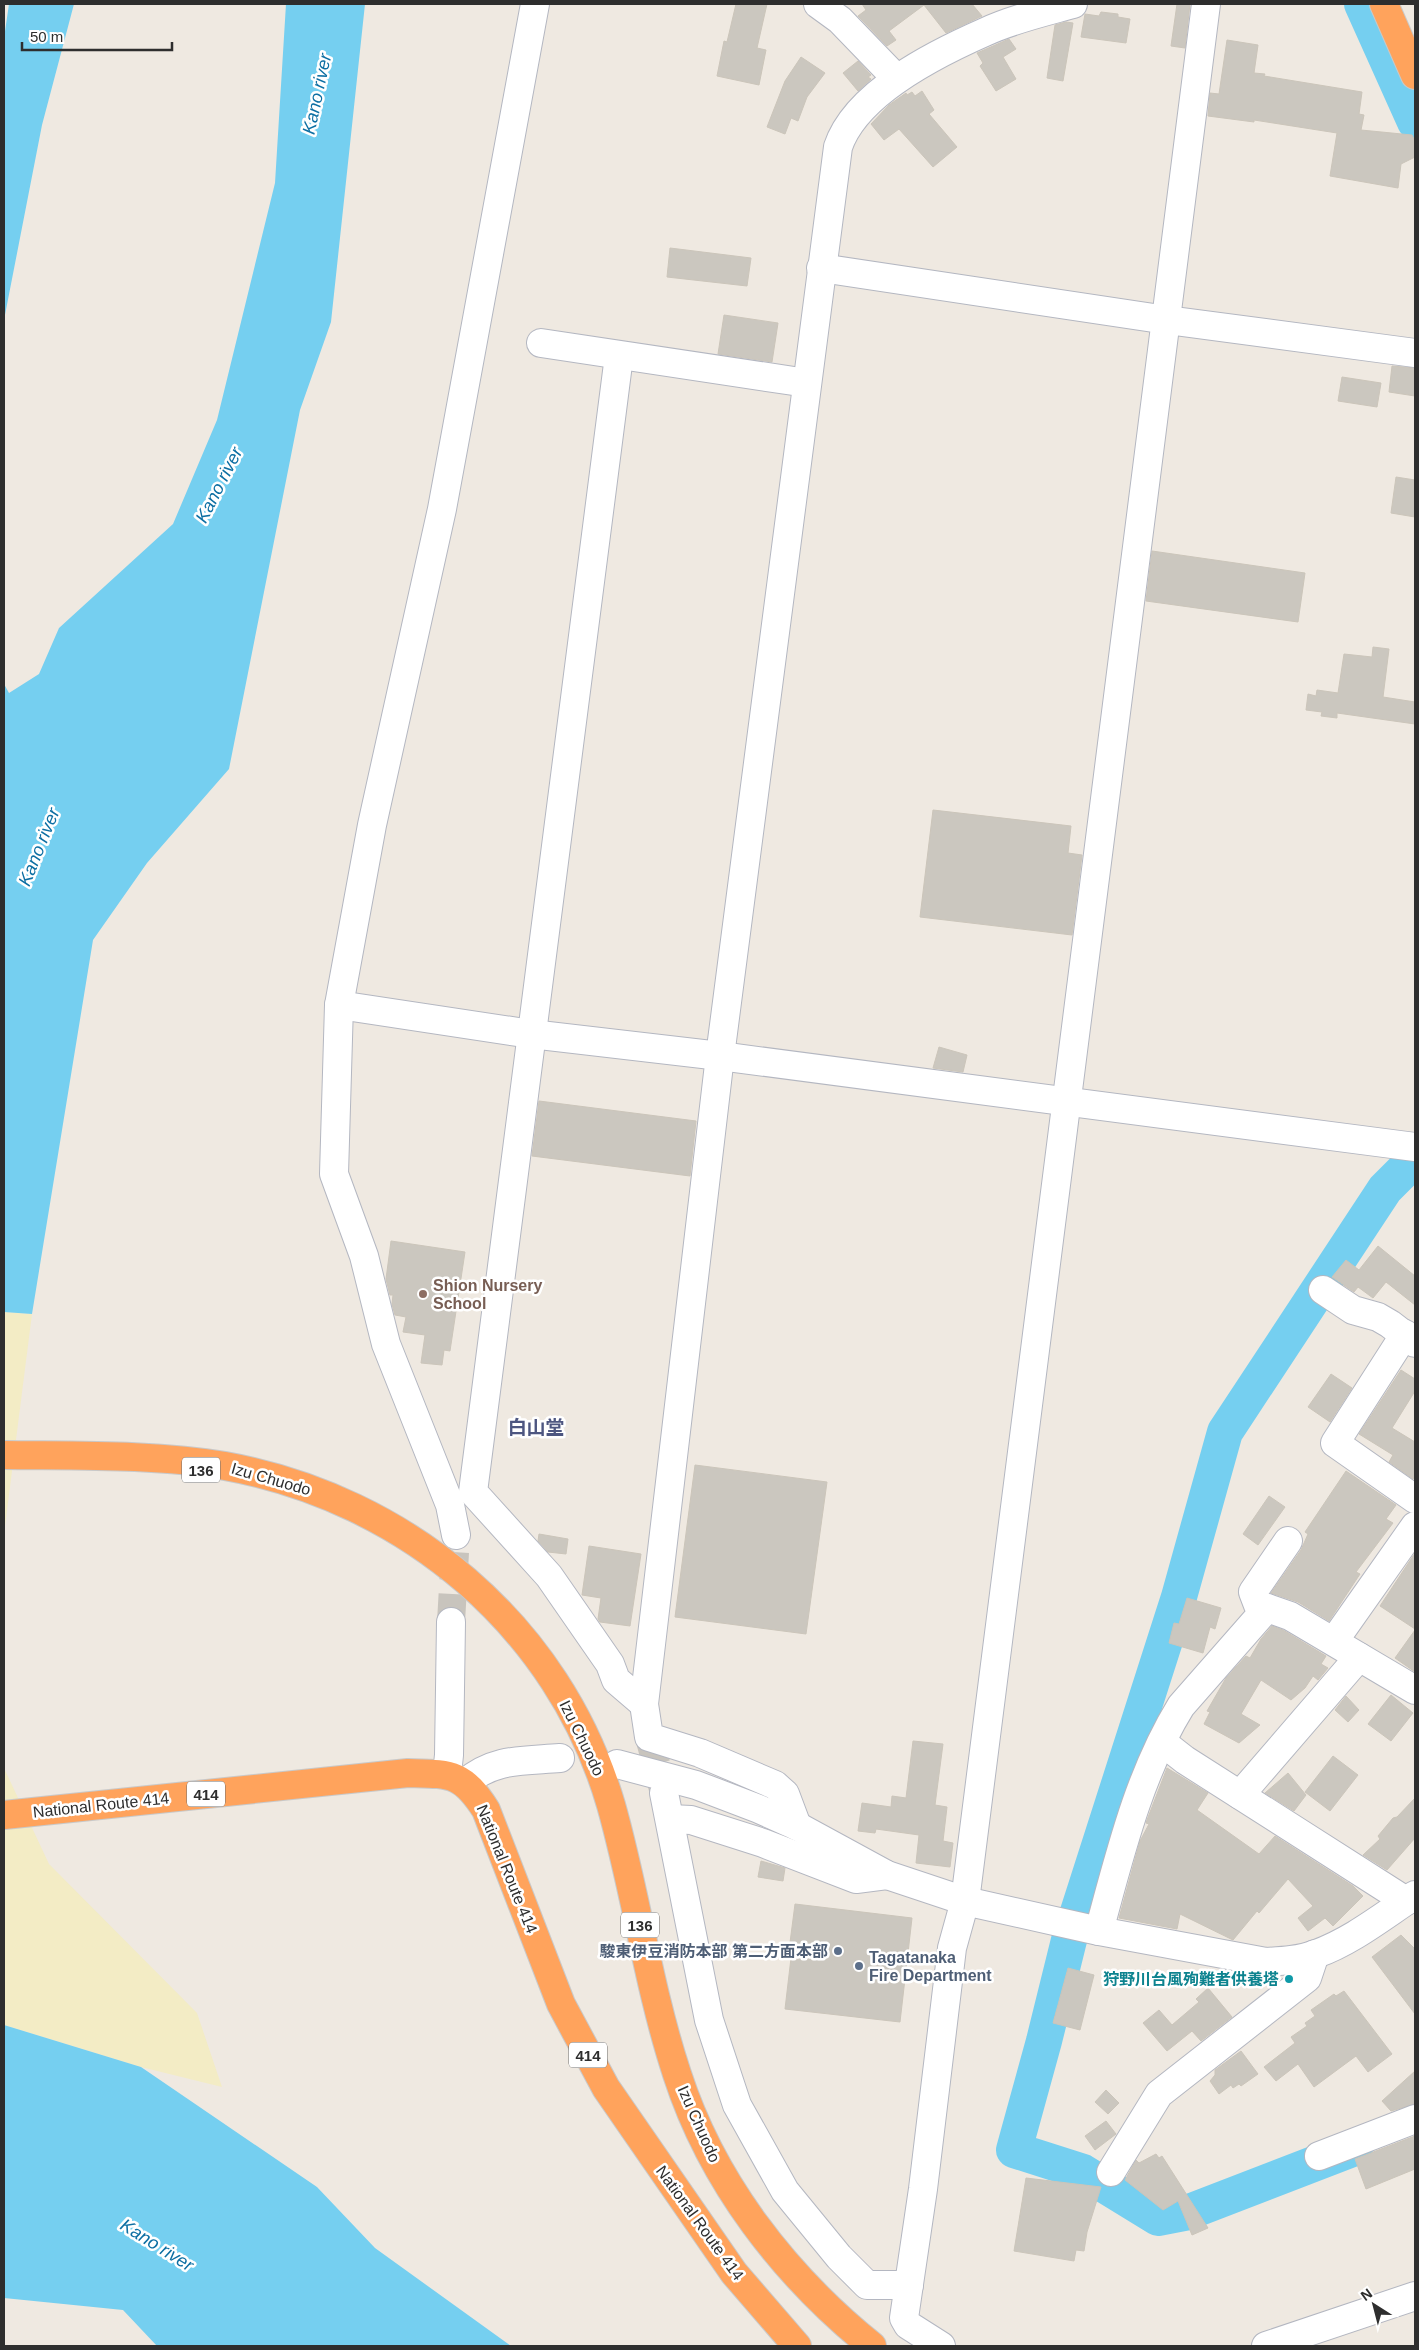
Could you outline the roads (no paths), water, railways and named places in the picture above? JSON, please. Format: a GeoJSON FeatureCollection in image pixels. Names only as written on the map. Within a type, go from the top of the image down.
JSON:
{"type":"FeatureCollection","features":[{"type":"Feature","properties":{"kind":"highway"},"geometry":{"type":"LineString","coordinates":[[1384,4],[1415,75]]}},
{"type":"Feature","properties":{"kind":"highway","name":"Izu Chuodo"},"geometry":{"type":"LineString","coordinates":[[4,1455],[113,1457],[222,1466],[298,1485],[346,1504],[386,1528],[483,1610],[521,1654],[558,1709],[589,1775],[600,1806],[656,2038],[680,2116],[724,2198],[754,2242],[782,2278],[855,2346]]}},
{"type":"Feature","properties":{"kind":"highway","name":"Izu Chuodo"},"geometry":{"type":"LineString","coordinates":[[4,1465],[114,1467],[221,1473],[267,1484],[409,1536],[465,1578],[488,1601],[530,1648],[567,1703],[592,1754],[610,1802],[666,2037],[691,2112],[708,2149],[762,2235],[791,2270],[817,2298],[872,2346]]}},
{"type":"Feature","properties":{"kind":"highway","name":"National Route 414"},"geometry":{"type":"LineString","coordinates":[[4,1815],[408,1773],[456,1778],[476,1794],[486,1810],[561,2004],[606,2088],[734,2273],[797,2346]]}},
{"type":"Feature","properties":{"kind":"street"},"geometry":{"type":"LineString","coordinates":[[456,1535],[447,1498],[386,1344],[364,1256],[334,1174],[339,1005],[372,825],[442,509],[535,4]]}},
{"type":"Feature","properties":{"kind":"street"},"geometry":{"type":"LineString","coordinates":[[818,4],[840,20],[897,79]]}},
{"type":"Feature","properties":{"kind":"street"},"geometry":{"type":"LineString","coordinates":[[796,1826],[785,1794],[774,1785],[700,1753],[649,1737],[644,1704],[720,1056],[838,147],[854,115],[897,79],[985,32],[1073,4]]}},
{"type":"Feature","properties":{"kind":"street"},"geometry":{"type":"LineString","coordinates":[[941,2346],[908,2325],[904,2318],[924,2189],[952,1948],[965,1901],[1206,4]]}},
{"type":"Feature","properties":{"kind":"street"},"geometry":{"type":"LineString","coordinates":[[821,268],[1167,320],[1415,353]]}},
{"type":"Feature","properties":{"kind":"street"},"geometry":{"type":"LineString","coordinates":[[542,343],[807,383]]}},
{"type":"Feature","properties":{"kind":"street"},"geometry":{"type":"LineString","coordinates":[[619,356],[473,1492],[549,1576],[610,1664],[616,1680],[644,1704]]}},
{"type":"Feature","properties":{"kind":"street"},"geometry":{"type":"LineString","coordinates":[[339,1005],[531,1034],[720,1056],[1066,1101],[1413,1140]]}},
{"type":"Feature","properties":{"kind":"street"},"geometry":{"type":"LineString","coordinates":[[1323,1290],[1353,1310],[1378,1318],[1410,1338],[1335,1443],[1415,1499]]}},
{"type":"Feature","properties":{"kind":"street"},"geometry":{"type":"LineString","coordinates":[[1334,1641],[1415,1526]]}},
{"type":"Feature","properties":{"kind":"street"},"geometry":{"type":"LineString","coordinates":[[1288,1541],[1253,1592],[1258,1605],[1290,1616],[1415,1690]]}},
{"type":"Feature","properties":{"kind":"street"},"geometry":{"type":"LineString","coordinates":[[1099,1930],[1129,1824],[1162,1742],[1181,1706],[1267,1608]]}},
{"type":"Feature","properties":{"kind":"street"},"geometry":{"type":"LineString","coordinates":[[451,1622],[449,1755],[456,1778],[488,1767],[560,1758]]}},
{"type":"Feature","properties":{"kind":"street"},"geometry":{"type":"LineString","coordinates":[[1240,1795],[1359,1657]]}},
{"type":"Feature","properties":{"kind":"street"},"geometry":{"type":"LineString","coordinates":[[617,1764],[696,1785],[759,1809],[796,1826],[887,1874],[965,1901],[1099,1930],[1266,1962],[1290,1960],[1315,1954],[1348,1939],[1411,1898],[1240,1795],[1185,1760],[1162,1742]]}},
{"type":"Feature","properties":{"kind":"street"},"geometry":{"type":"LineString","coordinates":[[887,1874],[856,1879],[754,1840],[691,1820],[667,1806],[709,2020],[736,2105],[784,2191],[839,2257],[867,2285],[909,2285]]}},
{"type":"Feature","properties":{"kind":"street"},"geometry":{"type":"LineString","coordinates":[[1111,2172],[1158,2094],[1307,1978],[1315,1954]]}},
{"type":"Feature","properties":{"kind":"street"},"geometry":{"type":"LineString","coordinates":[[1319,2156],[1415,2119]]}},
{"type":"Feature","properties":{"kind":"street"},"geometry":{"type":"LineString","coordinates":[[1266,2346],[1415,2296]]}},
{"type":"Feature","properties":{"kind":"water"},"geometry":{"type":"Polygon","coordinates":[[[9,4],[74,4],[42,125],[4,320],[4,38],[9,4]]]}},
{"type":"Feature","properties":{"kind":"water","name":"Kano river"},"geometry":{"type":"Polygon","coordinates":[[[286,4],[365,4],[331,322],[300,410],[229,769],[147,863],[93,940],[32,1314],[4,1312],[4,684],[9,693],[39,674],[59,628],[173,524],[217,420],[275,183],[286,4]]]}},
{"type":"Feature","properties":{"kind":"water","name":"Kano river"},"geometry":{"type":"Polygon","coordinates":[[[4,2025],[141,2067],[317,2187],[375,2248],[511,2346],[157,2346],[123,2310],[4,2298],[4,2025]]]}},
{"type":"Feature","properties":{"kind":"waterway"},"geometry":{"type":"LineString","coordinates":[[1362,4],[1415,122]]}},
{"type":"Feature","properties":{"kind":"waterway"},"geometry":{"type":"LineString","coordinates":[[1355,2148],[1189,2212],[1158,2218],[1083,2172],[1014,2150],[1069,1940],[1179,1597],[1225,1432],[1385,1189],[1413,1161],[1415,1156]]}},
{"type":"Feature","properties":{"kind":"tunnel"},"geometry":{"type":"LineString","coordinates":[[451,1622],[456,1535]]}},
{"type":"Feature","properties":{"kind":"tunnel"},"geometry":{"type":"LineString","coordinates":[[649,1737],[664,1793]]}},
{"type":"Feature","properties":{"kind":"place","name":"Shion Nursery School"},"geometry":{"type":"Point","coordinates":[423,1294]}},
{"type":"Feature","properties":{"kind":"place","name":"駿東伊豆消防本部 第二方面本部"},"geometry":{"type":"Point","coordinates":[838,1951]}},
{"type":"Feature","properties":{"kind":"place","name":"Tagatanaka Fire Department"},"geometry":{"type":"Point","coordinates":[859,1966]}},
{"type":"Feature","properties":{"kind":"place","name":"狩野川台風殉難者供養塔"},"geometry":{"type":"Point","coordinates":[1289,1979]}},
{"type":"Feature","properties":{"kind":"district","name":"白山堂"},"geometry":{"type":"Point","coordinates":[536,1427]}}]}
